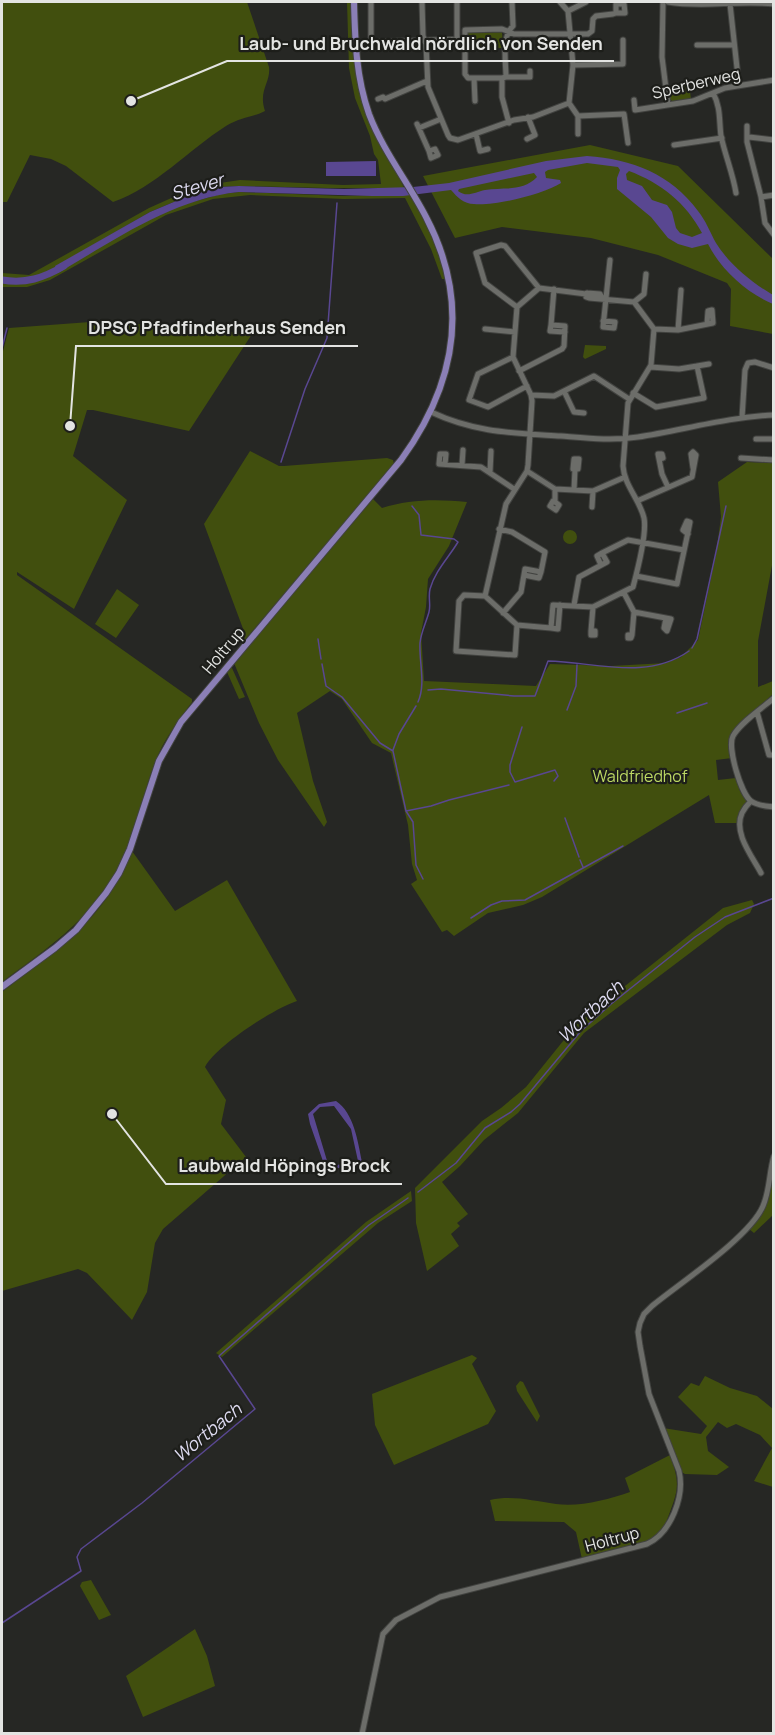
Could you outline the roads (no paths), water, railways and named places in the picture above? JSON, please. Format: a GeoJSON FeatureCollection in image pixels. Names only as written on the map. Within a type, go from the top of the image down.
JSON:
{"type":"FeatureCollection","features":[{"type":"Feature","properties":{"kind":"main road","name":"Holtrup"},"geometry":{"type":"LineString","coordinates":[[2,987],[56,948],[92,912],[119,873],[137,830],[159,761],[181,722],[401,460],[423,428],[445,377],[450,353],[452,306],[448,277],[441,252],[415,197],[378,133],[365,101],[357,60],[354,2]]}},
{"type":"Feature","properties":{"kind":"street"},"geometry":{"type":"LineString","coordinates":[[371,2],[372,41],[465,39]]}},
{"type":"Feature","properties":{"kind":"street"},"geometry":{"type":"LineString","coordinates":[[422,2],[429,92],[448,135],[453,140],[569,103]]}},
{"type":"Feature","properties":{"kind":"street"},"geometry":{"type":"LineString","coordinates":[[457,2],[457,40]]}},
{"type":"Feature","properties":{"kind":"street"},"geometry":{"type":"LineString","coordinates":[[509,123],[502,97],[507,31],[513,26],[512,2]]}},
{"type":"Feature","properties":{"kind":"street"},"geometry":{"type":"LineString","coordinates":[[560,2],[568,11],[573,65],[569,103],[578,116],[578,134]]}},
{"type":"Feature","properties":{"kind":"street"},"geometry":{"type":"LineString","coordinates":[[568,11],[586,2]]}},
{"type":"Feature","properties":{"kind":"street"},"geometry":{"type":"LineString","coordinates":[[663,2],[662,57],[668,105]]}},
{"type":"Feature","properties":{"kind":"street"},"geometry":{"type":"LineString","coordinates":[[668,2],[703,5],[774,4]]}},
{"type":"Feature","properties":{"kind":"street"},"geometry":{"type":"LineString","coordinates":[[530,71],[530,77],[468,78],[465,74],[465,30],[501,29],[514,34],[591,33],[593,19],[596,16],[625,12],[624,4],[613,3]]}},
{"type":"Feature","properties":{"kind":"street"},"geometry":{"type":"LineString","coordinates":[[730,4],[739,86]]}},
{"type":"Feature","properties":{"kind":"street"},"geometry":{"type":"LineString","coordinates":[[573,65],[623,64],[623,40]]}},
{"type":"Feature","properties":{"kind":"street"},"geometry":{"type":"LineString","coordinates":[[697,45],[733,45]]}},
{"type":"Feature","properties":{"kind":"street"},"geometry":{"type":"LineString","coordinates":[[474,78],[475,101]]}},
{"type":"Feature","properties":{"kind":"street","name":"Sperberweg"},"geometry":{"type":"LineString","coordinates":[[634,100],[635,110],[693,100],[725,88],[774,80]]}},
{"type":"Feature","properties":{"kind":"street"},"geometry":{"type":"LineString","coordinates":[[378,99],[383,97],[385,99],[427,81]]}},
{"type":"Feature","properties":{"kind":"street"},"geometry":{"type":"LineString","coordinates":[[713,93],[718,103],[722,138],[736,193]]}},
{"type":"Feature","properties":{"kind":"street"},"geometry":{"type":"LineString","coordinates":[[578,116],[624,114],[628,143]]}},
{"type":"Feature","properties":{"kind":"street"},"geometry":{"type":"LineString","coordinates":[[527,139],[535,135],[528,117]]}},
{"type":"Feature","properties":{"kind":"street"},"geometry":{"type":"LineString","coordinates":[[429,151],[418,126],[441,119]]}},
{"type":"Feature","properties":{"kind":"street"},"geometry":{"type":"LineString","coordinates":[[747,126],[749,137],[747,142],[765,223],[774,235]]}},
{"type":"Feature","properties":{"kind":"street"},"geometry":{"type":"LineString","coordinates":[[476,134],[480,151],[488,149]]}},
{"type":"Feature","properties":{"kind":"street"},"geometry":{"type":"LineString","coordinates":[[749,137],[774,140]]}},
{"type":"Feature","properties":{"kind":"street"},"geometry":{"type":"LineString","coordinates":[[674,145],[722,138]]}},
{"type":"Feature","properties":{"kind":"street"},"geometry":{"type":"LineString","coordinates":[[761,197],[774,195]]}},
{"type":"Feature","properties":{"kind":"street"},"geometry":{"type":"LineString","coordinates":[[517,307],[485,283],[476,253],[504,246],[539,288]]}},
{"type":"Feature","properties":{"kind":"street"},"geometry":{"type":"LineString","coordinates":[[603,321],[610,260]]}},
{"type":"Feature","properties":{"kind":"street"},"geometry":{"type":"LineString","coordinates":[[634,303],[644,294],[646,274]]}},
{"type":"Feature","properties":{"kind":"street"},"geometry":{"type":"LineString","coordinates":[[485,596],[506,504],[527,471],[531,395],[513,357],[517,307],[539,288],[586,294],[589,298],[634,303],[654,329],[650,367],[629,399],[625,477],[644,520],[633,587],[593,607],[560,605],[558,629],[517,625],[485,596],[464,595],[459,601],[456,651],[515,655],[517,625]]}},
{"type":"Feature","properties":{"kind":"street"},"geometry":{"type":"LineString","coordinates":[[519,371],[562,349],[565,326],[550,325],[554,289]]}},
{"type":"Feature","properties":{"kind":"street"},"geometry":{"type":"LineString","coordinates":[[678,330],[681,290]]}},
{"type":"Feature","properties":{"kind":"street"},"geometry":{"type":"LineString","coordinates":[[654,329],[678,330],[707,324]]}},
{"type":"Feature","properties":{"kind":"street"},"geometry":{"type":"LineString","coordinates":[[485,329],[515,332]]}},
{"type":"Feature","properties":{"kind":"street"},"geometry":{"type":"LineString","coordinates":[[513,357],[478,374],[469,400],[488,406],[527,386]]}},
{"type":"Feature","properties":{"kind":"street"},"geometry":{"type":"LineString","coordinates":[[742,418],[745,370],[748,363],[755,362],[774,368]]}},
{"type":"Feature","properties":{"kind":"street"},"geometry":{"type":"LineString","coordinates":[[650,367],[679,369],[709,364]]}},
{"type":"Feature","properties":{"kind":"street"},"geometry":{"type":"LineString","coordinates":[[633,393],[656,407],[704,398],[697,366]]}},
{"type":"Feature","properties":{"kind":"street"},"geometry":{"type":"LineString","coordinates":[[531,395],[554,396],[594,376],[629,399]]}},
{"type":"Feature","properties":{"kind":"street"},"geometry":{"type":"LineString","coordinates":[[564,391],[574,412],[584,412]]}},
{"type":"Feature","properties":{"kind":"street"},"geometry":{"type":"LineString","coordinates":[[431,412],[478,429],[530,434],[626,438],[742,418],[774,415]]}},
{"type":"Feature","properties":{"kind":"street"},"geometry":{"type":"LineString","coordinates":[[756,439],[774,439]]}},
{"type":"Feature","properties":{"kind":"street"},"geometry":{"type":"LineString","coordinates":[[462,450],[462,465]]}},
{"type":"Feature","properties":{"kind":"street"},"geometry":{"type":"LineString","coordinates":[[490,472],[491,451]]}},
{"type":"Feature","properties":{"kind":"street"},"geometry":{"type":"LineString","coordinates":[[741,458],[774,460]]}},
{"type":"Feature","properties":{"kind":"street"},"geometry":{"type":"LineString","coordinates":[[659,459],[668,487]]}},
{"type":"Feature","properties":{"kind":"street"},"geometry":{"type":"LineString","coordinates":[[446,464],[482,467],[514,489]]}},
{"type":"Feature","properties":{"kind":"street"},"geometry":{"type":"LineString","coordinates":[[637,501],[692,477],[693,468]]}},
{"type":"Feature","properties":{"kind":"street"},"geometry":{"type":"LineString","coordinates":[[574,490],[575,469]]}},
{"type":"Feature","properties":{"kind":"street"},"geometry":{"type":"LineString","coordinates":[[527,471],[555,489],[593,491],[625,477]]}},
{"type":"Feature","properties":{"kind":"street"},"geometry":{"type":"LineString","coordinates":[[555,489],[555,502]]}},
{"type":"Feature","properties":{"kind":"street"},"geometry":{"type":"LineString","coordinates":[[592,507],[593,491]]}},
{"type":"Feature","properties":{"kind":"street"},"geometry":{"type":"LineString","coordinates":[[499,529],[512,532],[545,552],[541,572],[525,569],[521,592],[503,613]]}},
{"type":"Feature","properties":{"kind":"street"},"geometry":{"type":"LineString","coordinates":[[636,576],[677,584],[688,534]]}},
{"type":"Feature","properties":{"kind":"street"},"geometry":{"type":"LineString","coordinates":[[574,605],[579,577],[606,562],[602,553],[628,540],[684,550]]}},
{"type":"Feature","properties":{"kind":"street"},"geometry":{"type":"LineString","coordinates":[[624,593],[634,612],[632,635]]}},
{"type":"Feature","properties":{"kind":"street"},"geometry":{"type":"LineString","coordinates":[[591,631],[593,607]]}},
{"type":"Feature","properties":{"kind":"street"},"geometry":{"type":"LineString","coordinates":[[634,612],[666,618]]}},
{"type":"Feature","properties":{"kind":"street"},"geometry":{"type":"LineString","coordinates":[[774,698],[734,734],[731,741],[744,793],[751,801],[759,805],[774,807]]}},
{"type":"Feature","properties":{"kind":"street"},"geometry":{"type":"LineString","coordinates":[[757,712],[769,754],[774,755]]}},
{"type":"Feature","properties":{"kind":"street"},"geometry":{"type":"LineString","coordinates":[[751,801],[742,813],[740,824],[742,837],[761,873]]}},
{"type":"Feature","properties":{"kind":"street","name":"Holtrup"},"geometry":{"type":"LineString","coordinates":[[362,1734],[379,1646],[383,1634],[396,1620],[440,1597],[647,1544],[662,1534],[679,1498],[681,1483],[679,1471],[649,1394],[638,1337],[640,1323],[644,1314],[652,1306],[738,1237],[758,1216],[767,1192],[774,1156]]}},
{"type":"Feature","properties":{"kind":"waterway"},"geometry":{"type":"LineString","coordinates":[[281,462],[305,389],[327,338],[337,203]]}},
{"type":"Feature","properties":{"kind":"waterway","name":"Stever"},"geometry":{"type":"LineString","coordinates":[[2,280],[34,279],[64,266]]}},
{"type":"Feature","properties":{"kind":"waterway"},"geometry":{"type":"LineString","coordinates":[[2,348],[7,328]]}},
{"type":"Feature","properties":{"kind":"waterway"},"geometry":{"type":"LineString","coordinates":[[412,506],[419,515],[421,535],[454,539],[458,542],[439,570],[430,589],[430,609],[420,643],[422,681],[418,702]]}},
{"type":"Feature","properties":{"kind":"waterway"},"geometry":{"type":"LineString","coordinates":[[692,648],[697,639],[726,506]]}},
{"type":"Feature","properties":{"kind":"waterway"},"geometry":{"type":"LineString","coordinates":[[318,639],[321,659]]}},
{"type":"Feature","properties":{"kind":"waterway"},"geometry":{"type":"LineString","coordinates":[[428,690],[535,696],[548,661],[638,668],[673,660],[689,651]]}},
{"type":"Feature","properties":{"kind":"waterway"},"geometry":{"type":"LineString","coordinates":[[322,664],[326,686],[342,697],[380,743],[393,751],[406,811],[413,822],[416,865],[423,879]]}},
{"type":"Feature","properties":{"kind":"waterway"},"geometry":{"type":"LineString","coordinates":[[567,710],[576,686],[577,665]]}},
{"type":"Feature","properties":{"kind":"waterway"},"geometry":{"type":"LineString","coordinates":[[677,713],[707,703]]}},
{"type":"Feature","properties":{"kind":"waterway"},"geometry":{"type":"LineString","coordinates":[[393,750],[399,734],[416,706]]}},
{"type":"Feature","properties":{"kind":"waterway"},"geometry":{"type":"LineString","coordinates":[[522,727],[510,765],[510,772],[515,782],[555,770],[558,776],[554,781]]}},
{"type":"Feature","properties":{"kind":"waterway"},"geometry":{"type":"LineString","coordinates":[[406,811],[509,785]]}},
{"type":"Feature","properties":{"kind":"waterway"},"geometry":{"type":"LineString","coordinates":[[565,818],[579,857]]}},
{"type":"Feature","properties":{"kind":"waterway"},"geometry":{"type":"LineString","coordinates":[[471,918],[502,901],[525,900],[623,846]]}},
{"type":"Feature","properties":{"kind":"waterway"},"geometry":{"type":"LineString","coordinates":[[580,860],[583,867]]}},
{"type":"Feature","properties":{"kind":"waterway","name":"Wortbach"},"geometry":{"type":"LineString","coordinates":[[418,1192],[456,1163],[485,1128],[520,1104],[581,1031],[611,1004],[695,937],[725,917],[774,898]]}},
{"type":"Feature","properties":{"kind":"waterway","name":"Wortbach"},"geometry":{"type":"LineString","coordinates":[[2,1623],[81,1571],[77,1557],[81,1549],[142,1503],[255,1409],[219,1356],[369,1225],[408,1198]]}},
{"type":"Feature","properties":{"kind":"place","name":"Laub- und Bruchwald nördlich von Senden"},"geometry":{"type":"Point","coordinates":[131,101]}},
{"type":"Feature","properties":{"kind":"place","name":"DPSG Pfadfinderhaus Senden"},"geometry":{"type":"Point","coordinates":[70,426]}},
{"type":"Feature","properties":{"kind":"place","name":"Laubwald Höpings Brock"},"geometry":{"type":"Point","coordinates":[112,1114]}},
{"type":"Feature","properties":{"kind":"park label","name":"Waldfriedhof"},"geometry":{"type":"Point","coordinates":[640,776]}}]}
